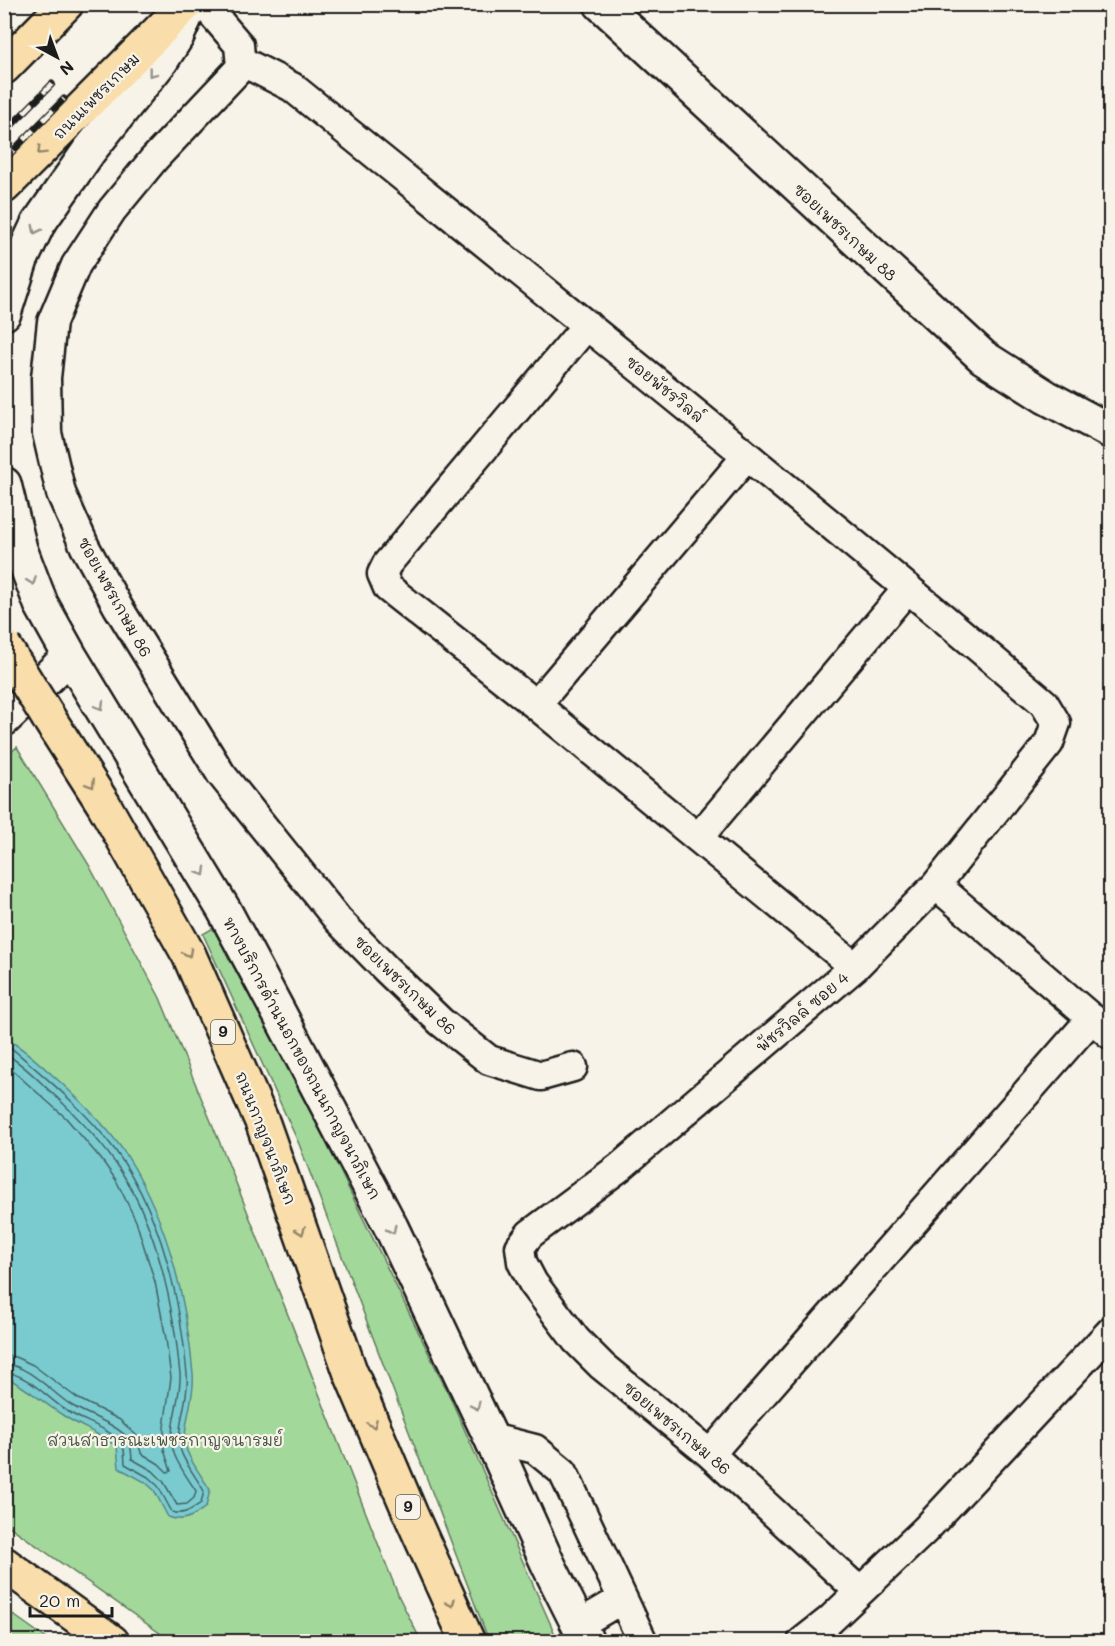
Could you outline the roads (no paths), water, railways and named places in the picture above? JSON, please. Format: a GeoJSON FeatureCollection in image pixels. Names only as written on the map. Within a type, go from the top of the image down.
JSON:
{"type":"FeatureCollection","features":[{"type":"Feature","properties":{"kind":"main road"},"geometry":{"type":"LineString","coordinates":[[4,67],[66,4]]}},
{"type":"Feature","properties":{"kind":"main road","name":"ถนนเพชรเกษม"},"geometry":{"type":"LineString","coordinates":[[4,186],[186,4]]}},
{"type":"Feature","properties":{"kind":"main road"},"geometry":{"type":"LineString","coordinates":[[4,313],[21,260],[38,224],[89,151],[161,61],[177,36],[191,4]]}},
{"type":"Feature","properties":{"kind":"main road","name":"ซอยเพชรเกษม 88"},"geometry":{"type":"LineString","coordinates":[[601,4],[983,357],[1046,397],[1110,431]]}},
{"type":"Feature","properties":{"kind":"main road","name":"ทางบริการด้านนอกของถนนกาญจนาภิเษก"},"geometry":{"type":"LineString","coordinates":[[4,484],[20,549],[41,604],[70,656],[191,854],[264,983],[391,1227],[582,1633]]}},
{"type":"Feature","properties":{"kind":"main road"},"geometry":{"type":"LineString","coordinates":[[4,646],[48,717]]}},
{"type":"Feature","properties":{"kind":"main road"},"geometry":{"type":"LineString","coordinates":[[4,719],[70,656]]}},
{"type":"Feature","properties":{"kind":"main road","name":"ถนนกาญจนาภิเษก"},"geometry":{"type":"LineString","coordinates":[[4,666],[48,717],[104,805],[189,955],[263,1124],[350,1371],[468,1641]]}},
{"type":"Feature","properties":{"kind":"main road"},"geometry":{"type":"LineString","coordinates":[[4,1564],[112,1641]]}},
{"type":"Feature","properties":{"kind":"street"},"geometry":{"type":"LineString","coordinates":[[204,4],[239,45],[241,61]]}},
{"type":"Feature","properties":{"kind":"street","name":"ซอยพัชรวิลล์"},"geometry":{"type":"LineString","coordinates":[[241,61],[292,87],[908,588],[1044,703],[1056,723],[1049,743]]}},
{"type":"Feature","properties":{"kind":"street","name":"ซอยเพชรเกษม 86"},"geometry":{"type":"LineString","coordinates":[[241,61],[241,67],[230,81],[154,159],[112,210],[76,265],[52,322],[46,378],[47,433],[61,493],[85,547],[118,607],[220,774],[338,920],[441,1022],[489,1060],[541,1076],[573,1067]]}},
{"type":"Feature","properties":{"kind":"street"},"geometry":{"type":"LineString","coordinates":[[587,325],[387,564],[382,574],[388,588],[536,705],[855,967]]}},
{"type":"Feature","properties":{"kind":"street"},"geometry":{"type":"LineString","coordinates":[[536,705],[747,456]]}},
{"type":"Feature","properties":{"kind":"street"},"geometry":{"type":"LineString","coordinates":[[698,838],[908,588]]}},
{"type":"Feature","properties":{"kind":"street","name":"พัชรวิลล์ ซอย 4"},"geometry":{"type":"LineString","coordinates":[[520,1247],[530,1234],[620,1167],[855,967],[936,885],[1049,743]]}},
{"type":"Feature","properties":{"kind":"street"},"geometry":{"type":"LineString","coordinates":[[710,1454],[1101,1026],[936,885]]}},
{"type":"Feature","properties":{"kind":"street","name":"ซอยเพชรเกษม 86"},"geometry":{"type":"LineString","coordinates":[[520,1247],[522,1262],[533,1283],[576,1340],[602,1366],[710,1454],[858,1591]]}},
{"type":"Feature","properties":{"kind":"street"},"geometry":{"type":"LineString","coordinates":[[802,1641],[830,1620],[925,1530],[1110,1332]]}},
{"type":"Feature","properties":{"kind":"street"},"geometry":{"type":"LineString","coordinates":[[491,1438],[535,1449],[563,1472],[643,1641]]}},
{"type":"Feature","properties":{"kind":"street"},"geometry":{"type":"LineString","coordinates":[[582,1633],[622,1599]]}},
{"type":"Feature","properties":{"kind":"water"},"geometry":{"type":"Polygon","coordinates":[[[5,1038],[26,1052],[58,1080],[110,1133],[135,1169],[158,1217],[175,1268],[190,1348],[193,1383],[185,1442],[187,1451],[210,1490],[206,1507],[188,1518],[168,1517],[154,1490],[145,1482],[119,1468],[117,1447],[64,1416],[21,1385],[5,1377],[5,1038]]]}},
{"type":"Feature","properties":{"kind":"railway"},"geometry":{"type":"LineString","coordinates":[[4,133],[52,84]]}},
{"type":"Feature","properties":{"kind":"railway"},"geometry":{"type":"LineString","coordinates":[[4,160],[64,99]]}},
{"type":"Feature","properties":{"kind":"park label","name":"สวนสาธารณะเพชรกาญจนารมย์"},"geometry":{"type":"Point","coordinates":[165,1440]}}]}
